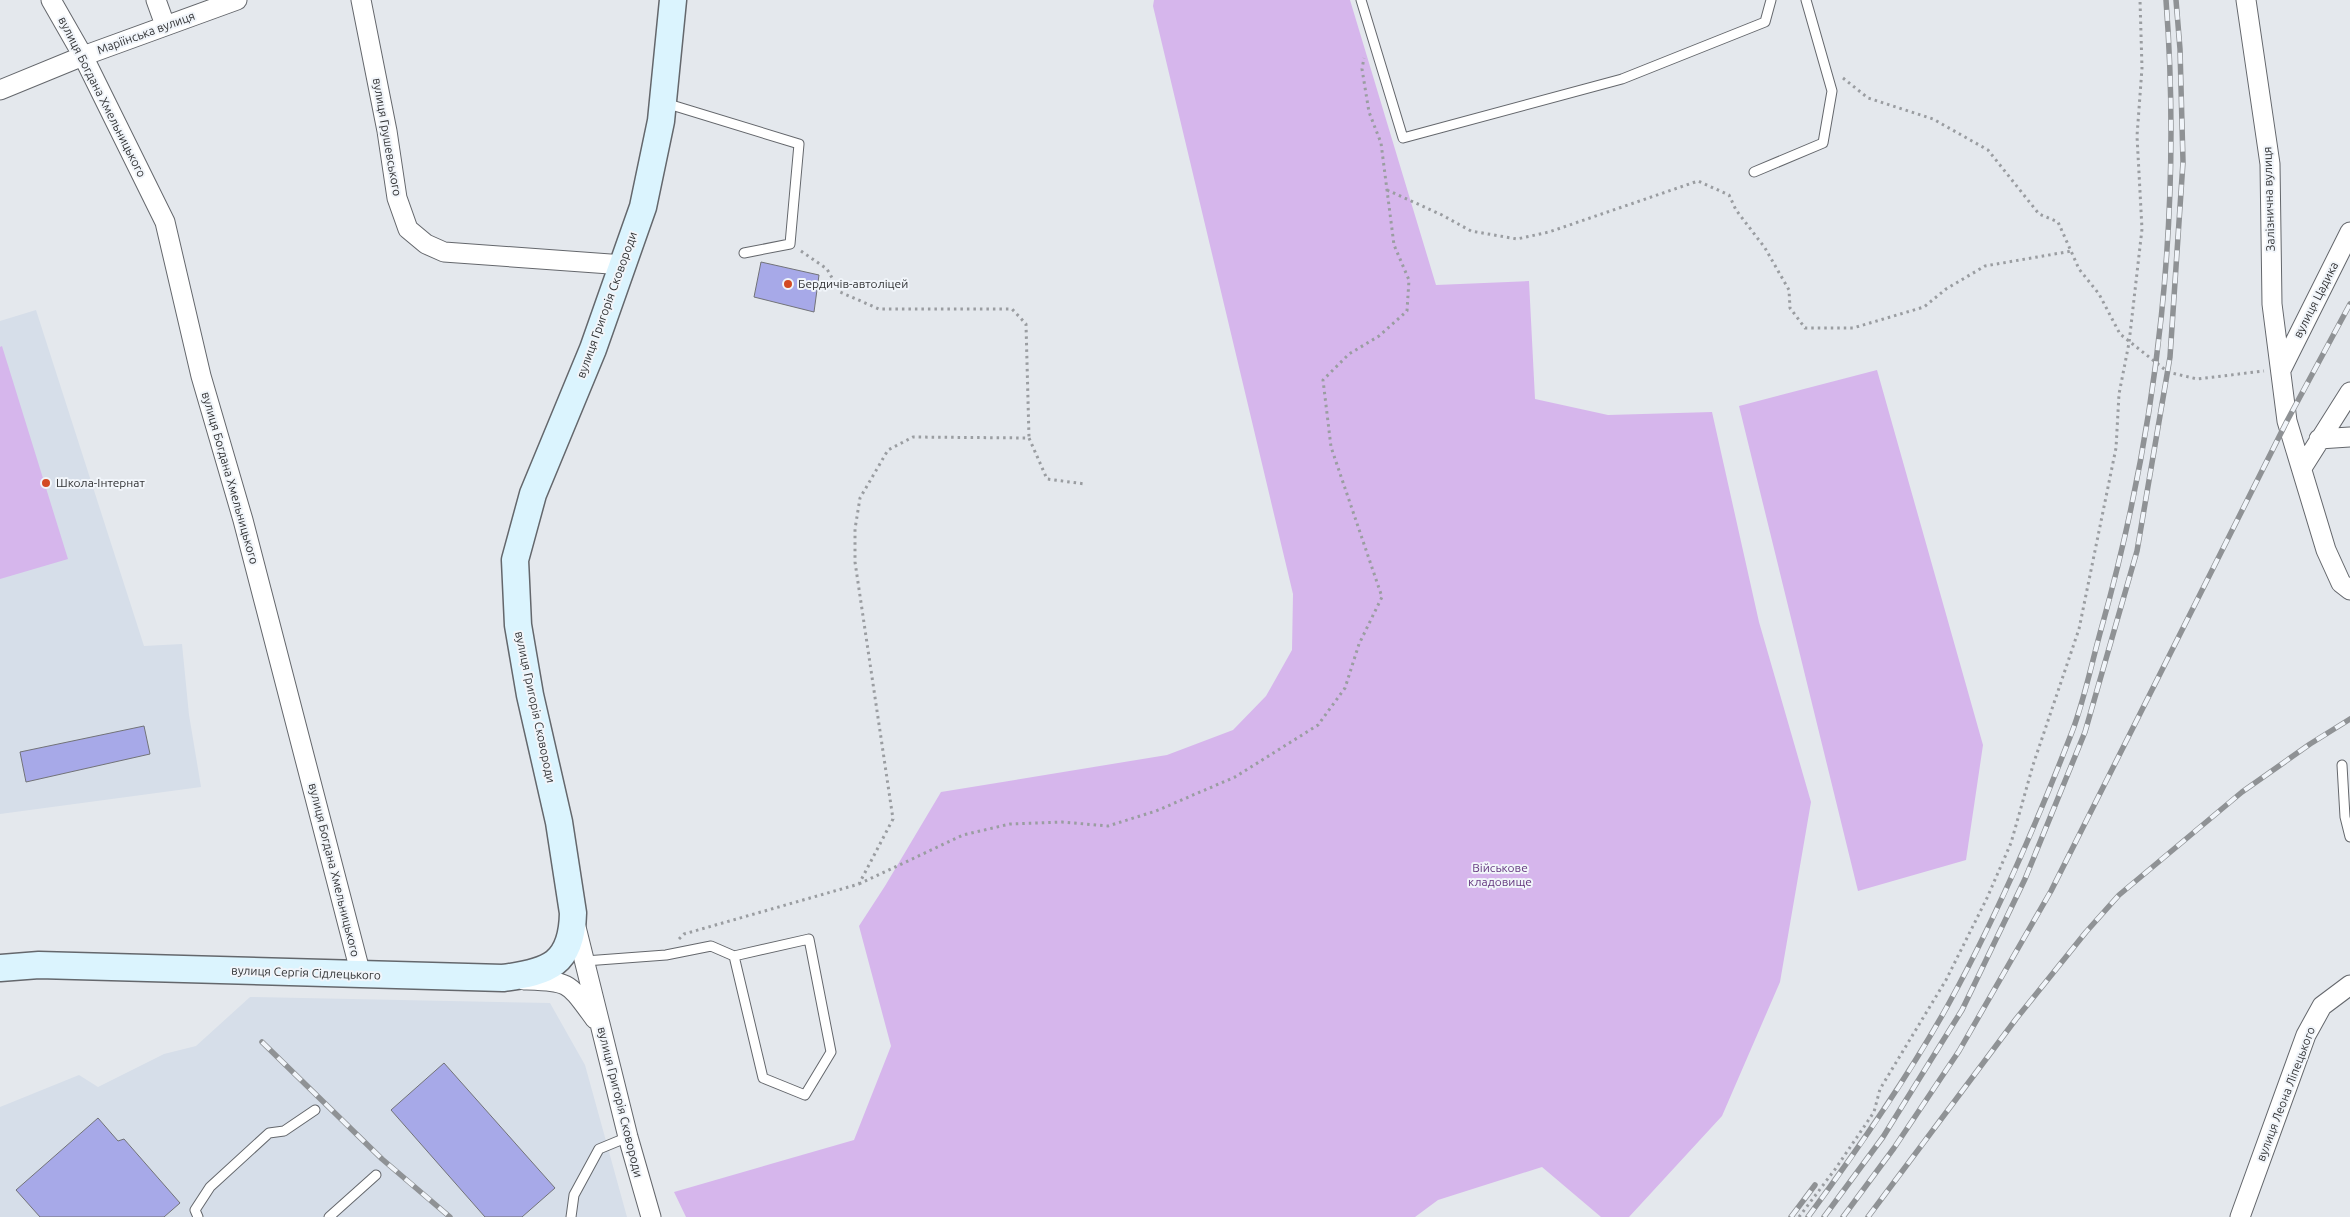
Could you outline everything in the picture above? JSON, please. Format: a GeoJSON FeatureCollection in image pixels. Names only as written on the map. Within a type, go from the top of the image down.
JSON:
{"type":"FeatureCollection","features":[{"type":"Feature","properties":{"kind":"main road","name":"вулиця Григорія Сковороди"},"geometry":{"type":"LineString","coordinates":[[573,913],[559,822],[530,695],[518,625],[515,560],[532,494],[593,349],[643,207],[663,102],[673,0]]}},
{"type":"Feature","properties":{"kind":"main road","name":"вулиця Сергія Сідлецького"},"geometry":{"type":"LineString","coordinates":[[0,968],[39,965],[503,978],[536,972],[557,960],[571,940],[573,913]]}},
{"type":"Feature","properties":{"kind":"street","name":"вулиця Богдана Хмельницького"},"geometry":{"type":"LineString","coordinates":[[51,0],[83,56],[165,222],[201,376],[243,520],[361,975]]}},
{"type":"Feature","properties":{"kind":"street"},"geometry":{"type":"LineString","coordinates":[[156,0],[165,26]]}},
{"type":"Feature","properties":{"kind":"street","name":"Маріїнська вулиця"},"geometry":{"type":"LineString","coordinates":[[0,90],[83,56],[237,0]]}},
{"type":"Feature","properties":{"kind":"street","name":"вулиця Грушевського"},"geometry":{"type":"LineString","coordinates":[[361,0],[387,131],[397,198],[408,229],[426,244],[444,252],[624,265]]}},
{"type":"Feature","properties":{"kind":"street","name":"Залізнична вулиця"},"geometry":{"type":"LineString","coordinates":[[2246,0],[2270,164],[2272,304],[2282,368],[2287,421],[2326,550],[2341,583],[2350,590]]}},
{"type":"Feature","properties":{"kind":"street","name":"вулиця Цадика"},"geometry":{"type":"LineString","coordinates":[[2282,368],[2350,232]]}},
{"type":"Feature","properties":{"kind":"street"},"geometry":{"type":"LineString","coordinates":[[2302,468],[2350,392]]}},
{"type":"Feature","properties":{"kind":"street"},"geometry":{"type":"LineString","coordinates":[[2319,439],[2350,437]]}},
{"type":"Feature","properties":{"kind":"street","name":"вулиця Григорія Сковороди"},"geometry":{"type":"LineString","coordinates":[[573,913],[628,1137],[651,1217]]}},
{"type":"Feature","properties":{"kind":"street"},"geometry":{"type":"LineString","coordinates":[[503,978],[566,984],[574,991],[600,1026]]}},
{"type":"Feature","properties":{"kind":"street","name":"вулиця Леона Ліпецького"},"geometry":{"type":"LineString","coordinates":[[2240,1217],[2306,1035],[2322,1006],[2350,985]]}},
{"type":"Feature","properties":{"kind":"lane"},"geometry":{"type":"LineString","coordinates":[[1361,0],[1403,138],[1622,79],[1765,22],[1772,0]]}},
{"type":"Feature","properties":{"kind":"lane"},"geometry":{"type":"LineString","coordinates":[[1754,172],[1822,143],[1832,90],[1806,0]]}},
{"type":"Feature","properties":{"kind":"lane"},"geometry":{"type":"LineString","coordinates":[[663,102],[799,144],[790,244],[744,253]]}},
{"type":"Feature","properties":{"kind":"lane"},"geometry":{"type":"LineString","coordinates":[[2342,765],[2345,817],[2350,837]]}},
{"type":"Feature","properties":{"kind":"lane"},"geometry":{"type":"LineString","coordinates":[[584,961],[666,954],[711,946],[734,956],[808,939],[831,1052],[805,1095],[763,1078],[734,956]]}},
{"type":"Feature","properties":{"kind":"lane"},"geometry":{"type":"LineString","coordinates":[[198,1217],[195,1210],[210,1187],[229,1169],[269,1133],[284,1131],[315,1110]]}},
{"type":"Feature","properties":{"kind":"lane"},"geometry":{"type":"LineString","coordinates":[[571,1217],[574,1195],[599,1149],[628,1137]]}},
{"type":"Feature","properties":{"kind":"lane"},"geometry":{"type":"LineString","coordinates":[[329,1217],[376,1175]]}},
{"type":"Feature","properties":{"kind":"path"},"geometry":{"type":"LineString","coordinates":[[1799,1217],[1836,1168],[1874,1112],[1880,1089],[1946,980],[1987,898],[2012,843],[2033,765],[2079,629],[2116,448],[2119,394],[2129,343],[2142,229],[2137,136],[2142,68],[2140,0]]}},
{"type":"Feature","properties":{"kind":"path"},"geometry":{"type":"LineString","coordinates":[[666,954],[684,934],[858,884],[963,835],[1010,824],[1062,822],[1108,826],[1156,811],[1235,777],[1318,724],[1345,688],[1359,644],[1382,597],[1331,448],[1323,380],[1349,354],[1379,336],[1407,311],[1409,280],[1394,245],[1381,143],[1369,112],[1362,69],[1365,54]]}},
{"type":"Feature","properties":{"kind":"path"},"geometry":{"type":"LineString","coordinates":[[1825,64],[1868,98],[1933,119],[1988,150],[2039,214],[2058,222],[2079,269],[2099,294],[2120,334],[2168,372],[2197,380],[2282,368]]}},
{"type":"Feature","properties":{"kind":"path"},"geometry":{"type":"LineString","coordinates":[[1387,190],[1442,215],[1471,231],[1517,239],[1550,232],[1698,181],[1729,196],[1736,210],[1765,248],[1789,290],[1790,308],[1805,328],[1853,328],[1924,307],[1946,289],[1985,266],[2072,251]]}},
{"type":"Feature","properties":{"kind":"path"},"geometry":{"type":"LineString","coordinates":[[790,244],[827,269],[840,292],[879,309],[1012,309],[1026,324],[1029,438],[1047,479],[1084,484]]}},
{"type":"Feature","properties":{"kind":"path"},"geometry":{"type":"LineString","coordinates":[[858,884],[893,819],[855,562],[855,529],[860,498],[888,450],[913,437],[1029,438]]}},
{"type":"Feature","properties":{"kind":"shaded area","name":"Школа-Інтернат"},"geometry":{"type":"Polygon","coordinates":[[[36,310],[144,646],[182,644],[189,715],[201,787],[0,814],[0,321],[36,310]]]}},
{"type":"Feature","properties":{"kind":"shaded area"},"geometry":{"type":"Polygon","coordinates":[[[250,997],[550,1003],[585,1065],[627,1217],[0,1217],[0,1107],[79,1075],[98,1087],[164,1054],[196,1046],[250,997]]]}},
{"type":"Feature","properties":{"kind":"green space","name":"Військове кладовище"},"geometry":{"type":"Polygon","coordinates":[[[1154,0],[1350,0],[1436,285],[1529,281],[1535,399],[1608,415],[1712,412],[1759,622],[1811,802],[1780,982],[1722,1116],[1629,1217],[1601,1217],[1542,1167],[1438,1200],[1415,1217],[686,1217],[674,1192],[854,1140],[891,1046],[859,926],[941,792],[1167,755],[1233,730],[1266,696],[1292,650],[1293,594],[1153,6],[1154,0]]]}},
{"type":"Feature","properties":{"kind":"green space"},"geometry":{"type":"Polygon","coordinates":[[[2,346],[68,559],[0,579],[0,347],[2,346]]]}},
{"type":"Feature","properties":{"kind":"green space"},"geometry":{"type":"Polygon","coordinates":[[[1877,370],[1983,745],[1966,860],[1858,891],[1739,406],[1877,370]]]}},
{"type":"Feature","properties":{"kind":"building"},"geometry":{"type":"Polygon","coordinates":[[[761,262],[819,275],[814,312],[754,297],[761,262]]]}},
{"type":"Feature","properties":{"kind":"building"},"geometry":{"type":"Polygon","coordinates":[[[144,726],[150,754],[26,782],[20,752],[144,726]]]}},
{"type":"Feature","properties":{"kind":"building"},"geometry":{"type":"Polygon","coordinates":[[[444,1063],[555,1188],[522,1217],[485,1217],[391,1110],[444,1063]]]}},
{"type":"Feature","properties":{"kind":"building"},"geometry":{"type":"Polygon","coordinates":[[[98,1118],[118,1141],[124,1139],[180,1203],[164,1217],[40,1217],[16,1190],[98,1118]]]}},
{"type":"Feature","properties":{"kind":"railway"},"geometry":{"type":"LineString","coordinates":[[1808,1217],[1899,1087],[1966,972],[2030,836],[2081,706],[2122,549],[2152,394],[2168,237],[2171,158],[2166,0]]}},
{"type":"Feature","properties":{"kind":"railway"},"geometry":{"type":"LineString","coordinates":[[1824,1217],[1883,1137],[1962,1010],[2025,879],[2085,732],[2137,551],[2170,357],[2183,162],[2180,49],[2176,0]]}},
{"type":"Feature","properties":{"kind":"railway"},"geometry":{"type":"LineString","coordinates":[[1843,1217],[1894,1148],[1959,1051],[2051,891],[2287,421],[2350,304]]}},
{"type":"Feature","properties":{"kind":"railway"},"geometry":{"type":"LineString","coordinates":[[1868,1217],[2016,1019],[2086,932],[2119,895],[2242,792],[2310,744],[2350,719]]}},
{"type":"Feature","properties":{"kind":"railway"},"geometry":{"type":"LineString","coordinates":[[262,1042],[382,1159],[450,1217]]}},
{"type":"Feature","properties":{"kind":"railway"},"geometry":{"type":"LineString","coordinates":[[1791,1217],[1815,1185]]}},
{"type":"Feature","properties":{"kind":"place","name":"Бердичів-автоліцей"},"geometry":{"type":"Point","coordinates":[788,284]}},
{"type":"Feature","properties":{"kind":"place","name":"Школа-Інтернат"},"geometry":{"type":"Point","coordinates":[46,483]}}]}
